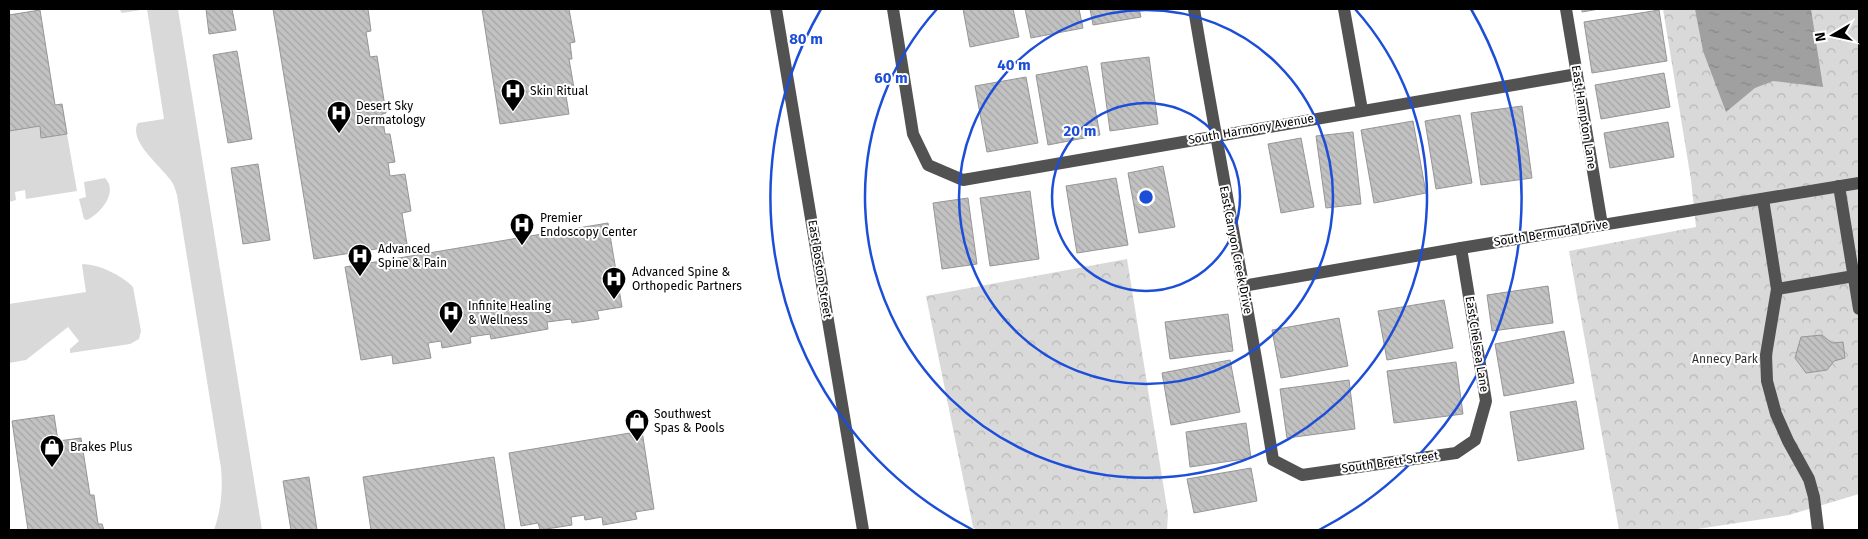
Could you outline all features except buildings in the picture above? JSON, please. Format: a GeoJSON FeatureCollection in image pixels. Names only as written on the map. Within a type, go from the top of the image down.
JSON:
{"type":"FeatureCollection","features":[{"type":"Feature","properties":{"kind":"street","name":"East Boston Street"},"geometry":{"type":"LineString","coordinates":[[776,9],[863,530]]}},
{"type":"Feature","properties":{"kind":"street","name":"South Harmony Avenue"},"geometry":{"type":"LineString","coordinates":[[893,9],[913,134],[928,165],[963,180],[1577,74]]}},
{"type":"Feature","properties":{"kind":"street","name":"East Canyon Creek Drive"},"geometry":{"type":"LineString","coordinates":[[1194,9],[1273,460],[1302,475]]}},
{"type":"Feature","properties":{"kind":"street"},"geometry":{"type":"LineString","coordinates":[[1344,9],[1362,110]]}},
{"type":"Feature","properties":{"kind":"street","name":"East Hampton Lane"},"geometry":{"type":"LineString","coordinates":[[1566,9],[1602,225]]}},
{"type":"Feature","properties":{"kind":"street","name":"South Bermuda Drive"},"geometry":{"type":"LineString","coordinates":[[1244,286],[1461,248],[1859,183]]}},
{"type":"Feature","properties":{"kind":"street"},"geometry":{"type":"LineString","coordinates":[[1839,186],[1857,279],[1859,310]]}},
{"type":"Feature","properties":{"kind":"street"},"geometry":{"type":"LineString","coordinates":[[1763,199],[1777,289],[1766,355],[1766,382],[1779,420],[1809,479],[1814,497],[1818,530]]}},
{"type":"Feature","properties":{"kind":"street","name":"East Chelsea Lane"},"geometry":{"type":"LineString","coordinates":[[1461,248],[1486,401],[1476,440]]}},
{"type":"Feature","properties":{"kind":"street"},"geometry":{"type":"LineString","coordinates":[[1777,289],[1857,279]]}},
{"type":"Feature","properties":{"kind":"street","name":"South Brett Street"},"geometry":{"type":"LineString","coordinates":[[1302,475],[1456,453],[1476,440]]}},
{"type":"Feature","properties":{"kind":"green space"},"geometry":{"type":"Polygon","coordinates":[[[119,9],[147,9],[122,13],[119,9]]]}},
{"type":"Feature","properties":{"kind":"green space"},"geometry":{"type":"Polygon","coordinates":[[[147,9],[178,9],[262,530],[214,530],[221,500],[221,468],[177,195],[171,181],[146,152],[137,137],[136,130],[138,123],[164,119],[147,9]]]}},
{"type":"Feature","properties":{"kind":"green space","name":"Annecy Park"},"geometry":{"type":"Polygon","coordinates":[[[1663,9],[1859,9],[1859,494],[1789,515],[1691,530],[1619,530],[1569,251],[1696,227],[1691,180],[1663,9]]]}},
{"type":"Feature","properties":{"kind":"green space"},"geometry":{"type":"Polygon","coordinates":[[[40,126],[42,138],[67,134],[77,191],[26,199],[25,190],[15,192],[16,200],[9,202],[9,131],[40,126]]]}},
{"type":"Feature","properties":{"kind":"green space"},"geometry":{"type":"Polygon","coordinates":[[[105,178],[110,190],[106,202],[92,217],[87,220],[84,219],[79,199],[86,197],[84,182],[105,178]]]}},
{"type":"Feature","properties":{"kind":"green space"},"geometry":{"type":"Polygon","coordinates":[[[1127,259],[1168,514],[1167,530],[976,530],[973,527],[926,296],[1127,259]]]}},
{"type":"Feature","properties":{"kind":"green space"},"geometry":{"type":"Polygon","coordinates":[[[83,264],[97,266],[110,271],[123,278],[133,287],[141,331],[139,339],[130,344],[70,353],[70,349],[79,341],[68,327],[26,360],[9,363],[9,304],[86,292],[83,264]]]}},
{"type":"Feature","properties":{"kind":"water"},"geometry":{"type":"Polygon","coordinates":[[[1695,9],[1811,9],[1823,87],[1773,81],[1755,88],[1726,112],[1703,51],[1695,9]]]}},
{"type":"Feature","properties":{"kind":"place","name":"Skin Ritual"},"geometry":{"type":"Point","coordinates":[513,112]}},
{"type":"Feature","properties":{"kind":"place","name":"Desert Sky Dermatology"},"geometry":{"type":"Point","coordinates":[339,134]}},
{"type":"Feature","properties":{"kind":"place","name":"Premier Endoscopy Center"},"geometry":{"type":"Point","coordinates":[522,246]}},
{"type":"Feature","properties":{"kind":"place","name":"Advanced Spine & Pain"},"geometry":{"type":"Point","coordinates":[360,277]}},
{"type":"Feature","properties":{"kind":"place","name":"Advanced Spine & Orthopedic Partners"},"geometry":{"type":"Point","coordinates":[614,300]}},
{"type":"Feature","properties":{"kind":"place","name":"Infinite Healing & Wellness"},"geometry":{"type":"Point","coordinates":[451,334]}},
{"type":"Feature","properties":{"kind":"place","name":"Southwest Spas & Pools"},"geometry":{"type":"Point","coordinates":[637,442]}},
{"type":"Feature","properties":{"kind":"place","name":"Brakes Plus"},"geometry":{"type":"Point","coordinates":[52,468]}}]}
